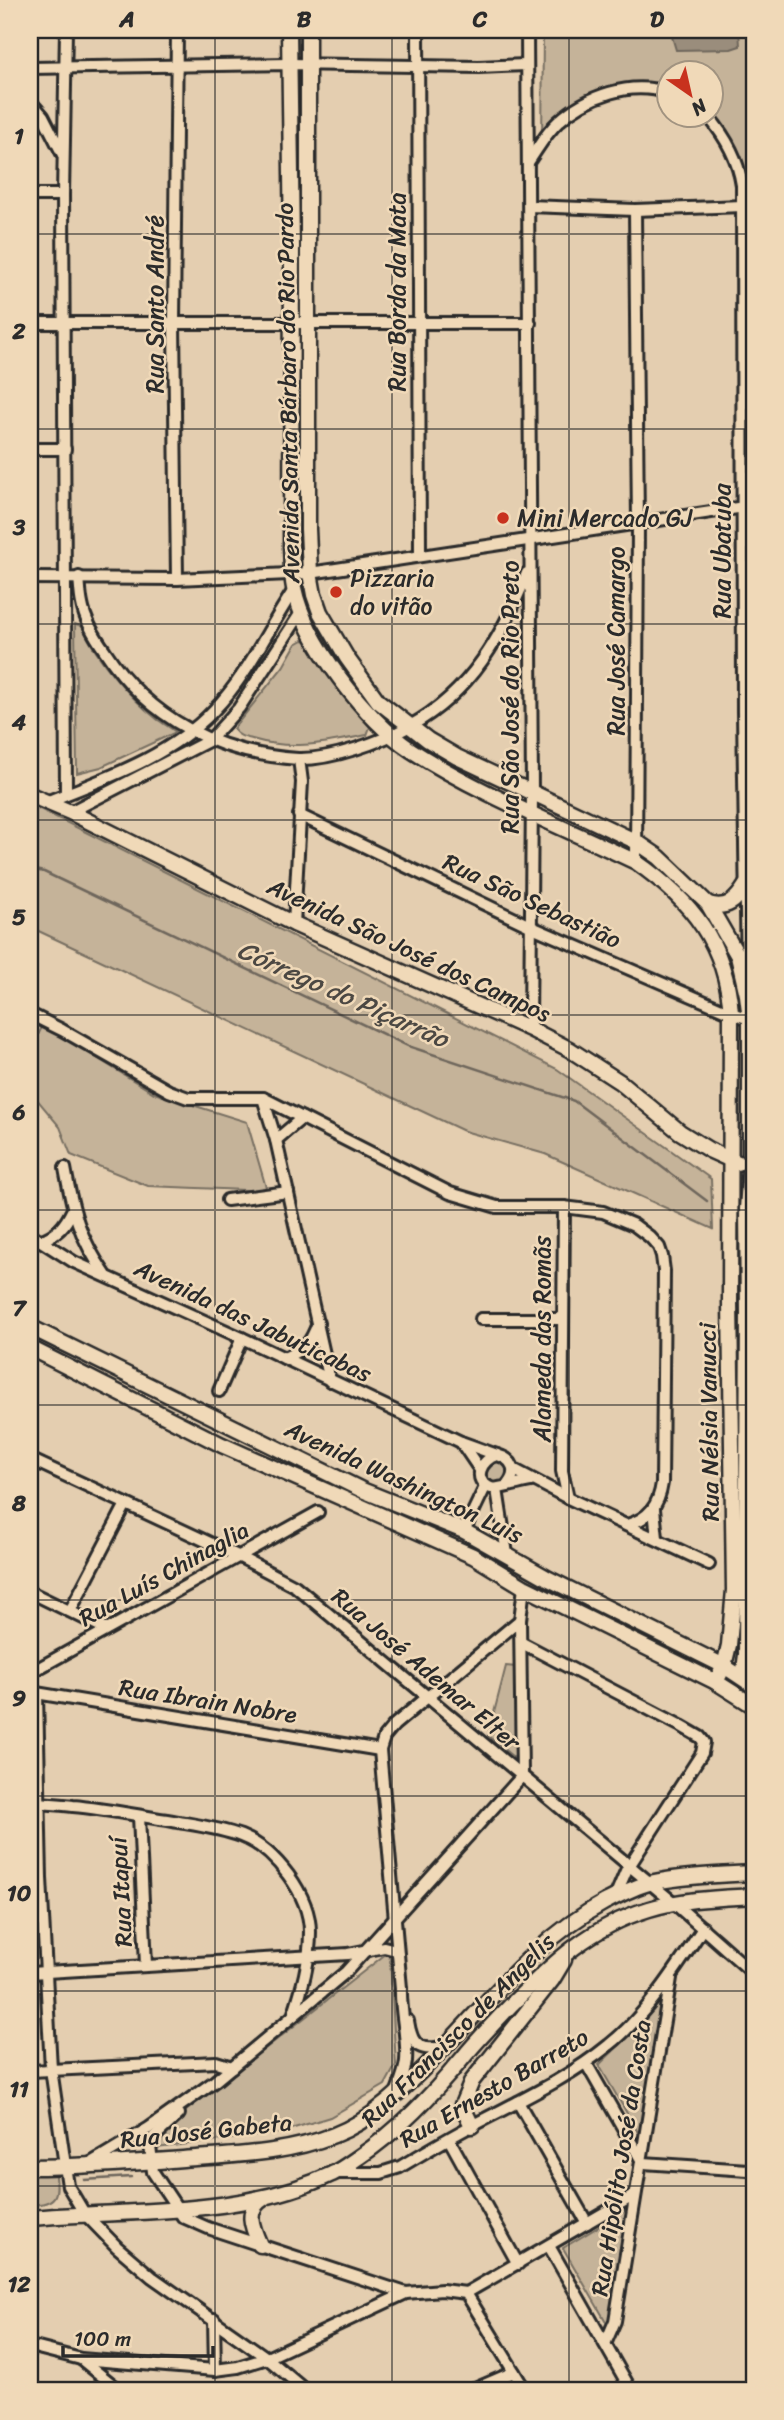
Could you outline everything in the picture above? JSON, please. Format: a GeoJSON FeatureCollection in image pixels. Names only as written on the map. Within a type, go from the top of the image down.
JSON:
{"type":"FeatureCollection","features":[{"type":"Feature","properties":{"kind":"main road","name":"Avenida Santa Bárbaro do Rio Pardo"},"geometry":{"type":"LineString","coordinates":[[289,30],[292,574],[294,590],[302,611],[316,640],[338,674],[372,717],[411,750],[636,862],[670,888],[697,919],[712,941],[727,977],[731,1013],[730,1160]]}},
{"type":"Feature","properties":{"kind":"main road","name":"Avenida Santa Bárbaro do Rio Pardo"},"geometry":{"type":"LineString","coordinates":[[308,30],[310,573],[320,612],[347,658],[378,701],[409,727],[457,757],[637,842],[678,873],[708,904],[738,956],[747,995],[750,1019],[752,1171]]}},
{"type":"Feature","properties":{"kind":"main road","name":"Avenida São José dos Campos"},"geometry":{"type":"LineString","coordinates":[[30,795],[70,812],[294,924],[569,1049],[620,1082],[680,1132],[752,1171]]}},
{"type":"Feature","properties":{"kind":"main road"},"geometry":{"type":"LineString","coordinates":[[708,904],[718,907],[730,904],[739,896],[749,878]]}},
{"type":"Feature","properties":{"kind":"main road","name":"Rua Nélsia Vanucci"},"geometry":{"type":"LineString","coordinates":[[716,1682],[724,1666],[731,1630],[733,1590],[730,1160]]}},
{"type":"Feature","properties":{"kind":"main road","name":"Rua Nélsia Vanucci"},"geometry":{"type":"LineString","coordinates":[[748,1681],[746,1655],[752,1171]]}},
{"type":"Feature","properties":{"kind":"main road","name":"Avenida Washington Luis"},"geometry":{"type":"LineString","coordinates":[[30,1327],[362,1490],[464,1531],[550,1579],[703,1655],[748,1681]]}},
{"type":"Feature","properties":{"kind":"main road","name":"Avenida Washington Luis"},"geometry":{"type":"LineString","coordinates":[[30,1348],[222,1445],[473,1556],[524,1587],[716,1682],[754,1706]]}},
{"type":"Feature","properties":{"kind":"main road"},"geometry":{"type":"LineString","coordinates":[[464,1531],[462,1541],[473,1556]]}},
{"type":"Feature","properties":{"kind":"main road"},"geometry":{"type":"LineString","coordinates":[[540,1594],[549,1588],[550,1579]]}},
{"type":"Feature","properties":{"kind":"main road"},"geometry":{"type":"LineString","coordinates":[[703,1655],[718,1647],[731,1630]]}},
{"type":"Feature","properties":{"kind":"main road","name":"Rua José Gabeta"},"geometry":{"type":"LineString","coordinates":[[30,2167],[232,2155],[299,2145],[335,2135],[369,2116],[396,2094],[446,2046],[504,1983],[560,1930],[615,1897],[648,1884],[690,1877],[754,1873]]}},
{"type":"Feature","properties":{"kind":"main road","name":"Rua Francisco de Angelis"},"geometry":{"type":"LineString","coordinates":[[30,2218],[177,2210],[269,2195],[334,2174],[389,2135],[410,2116],[481,2036],[570,1948],[602,1928],[649,1909],[674,1903],[754,1896]]}},
{"type":"Feature","properties":{"kind":"main road"},"geometry":{"type":"LineString","coordinates":[[472,2126],[462,2105],[472,2081],[552,1980],[570,1948]]}},
{"type":"Feature","properties":{"kind":"main road"},"geometry":{"type":"LineString","coordinates":[[260,2245],[250,2214],[253,2206],[269,2195]]}},
{"type":"Feature","properties":{"kind":"street"},"geometry":{"type":"LineString","coordinates":[[66,30],[63,195],[66,794]]}},
{"type":"Feature","properties":{"kind":"street","name":"Rua Santo André"},"geometry":{"type":"LineString","coordinates":[[177,30],[174,322],[177,579]]}},
{"type":"Feature","properties":{"kind":"street","name":"Rua Borda da Mata"},"geometry":{"type":"LineString","coordinates":[[418,30],[420,555]]}},
{"type":"Feature","properties":{"kind":"street","name":"Rua São José do Rio Preto"},"geometry":{"type":"LineString","coordinates":[[527,30],[532,792],[530,1029]]}},
{"type":"Feature","properties":{"kind":"street"},"geometry":{"type":"LineString","coordinates":[[30,68],[288,64],[526,65]]}},
{"type":"Feature","properties":{"kind":"street"},"geometry":{"type":"LineString","coordinates":[[529,161],[558,123],[587,102],[620,90],[643,88],[654,90]]}},
{"type":"Feature","properties":{"kind":"street"},"geometry":{"type":"LineString","coordinates":[[30,101],[43,116],[64,158]]}},
{"type":"Feature","properties":{"kind":"street","name":"Rua Ubatuba"},"geometry":{"type":"LineString","coordinates":[[719,130],[730,145],[737,161],[743,206],[749,878],[747,995]]}},
{"type":"Feature","properties":{"kind":"street"},"geometry":{"type":"LineString","coordinates":[[30,195],[63,195]]}},
{"type":"Feature","properties":{"kind":"street"},"geometry":{"type":"LineString","coordinates":[[529,206],[635,209],[743,206]]}},
{"type":"Feature","properties":{"kind":"street","name":"Rua José Camargo"},"geometry":{"type":"LineString","coordinates":[[635,209],[638,524],[636,862]]}},
{"type":"Feature","properties":{"kind":"street"},"geometry":{"type":"LineString","coordinates":[[30,323],[530,323]]}},
{"type":"Feature","properties":{"kind":"street"},"geometry":{"type":"LineString","coordinates":[[30,449],[65,449]]}},
{"type":"Feature","properties":{"kind":"street"},"geometry":{"type":"LineString","coordinates":[[30,578],[177,579],[310,573],[744,507]]}},
{"type":"Feature","properties":{"kind":"street"},"geometry":{"type":"LineString","coordinates":[[79,577],[82,604],[90,626],[124,679],[151,705],[191,732],[210,740],[299,759],[347,751],[409,727],[447,699],[480,666],[515,604],[530,567]]}},
{"type":"Feature","properties":{"kind":"street"},"geometry":{"type":"LineString","coordinates":[[46,802],[156,754],[191,732],[214,711],[250,664],[294,590]]}},
{"type":"Feature","properties":{"kind":"street"},"geometry":{"type":"LineString","coordinates":[[70,812],[210,740],[239,708],[302,611]]}},
{"type":"Feature","properties":{"kind":"street"},"geometry":{"type":"LineString","coordinates":[[294,924],[302,782],[299,759]]}},
{"type":"Feature","properties":{"kind":"street","name":"Rua São Sebastião"},"geometry":{"type":"LineString","coordinates":[[299,815],[532,927],[750,1019]]}},
{"type":"Feature","properties":{"kind":"street"},"geometry":{"type":"LineString","coordinates":[[30,1014],[169,1091],[188,1098],[263,1098],[450,1194],[497,1207],[564,1207],[603,1212],[634,1225],[650,1237],[659,1247],[662,1256],[661,1496],[654,1509],[642,1519],[627,1525]]}},
{"type":"Feature","properties":{"kind":"street"},"geometry":{"type":"LineString","coordinates":[[263,1098],[276,1140],[330,1381]]}},
{"type":"Feature","properties":{"kind":"street"},"geometry":{"type":"LineString","coordinates":[[276,1140],[302,1118]]}},
{"type":"Feature","properties":{"kind":"street"},"geometry":{"type":"LineString","coordinates":[[65,1168],[73,1209],[89,1251],[107,1276]]}},
{"type":"Feature","properties":{"kind":"street"},"geometry":{"type":"LineString","coordinates":[[227,1200],[288,1192]]}},
{"type":"Feature","properties":{"kind":"street","name":"Alameda das Romãs"},"geometry":{"type":"LineString","coordinates":[[564,1207],[562,1471],[568,1498]]}},
{"type":"Feature","properties":{"kind":"street"},"geometry":{"type":"LineString","coordinates":[[40,1241],[55,1235],[73,1209]]}},
{"type":"Feature","properties":{"kind":"street","name":"Avenida das Jabuticabas"},"geometry":{"type":"LineString","coordinates":[[30,1234],[74,1262],[461,1442],[497,1455]]}},
{"type":"Feature","properties":{"kind":"street"},"geometry":{"type":"LineString","coordinates":[[481,1319],[563,1319]]}},
{"type":"Feature","properties":{"kind":"street"},"geometry":{"type":"LineString","coordinates":[[284,1358],[312,1342],[318,1323]]}},
{"type":"Feature","properties":{"kind":"street"},"geometry":{"type":"LineString","coordinates":[[219,1391],[242,1338]]}},
{"type":"Feature","properties":{"kind":"street"},"geometry":{"type":"LineString","coordinates":[[461,1442],[480,1470],[481,1479],[497,1486],[536,1483]]}},
{"type":"Feature","properties":{"kind":"street"},"geometry":{"type":"LineString","coordinates":[[480,1470],[485,1460],[497,1455],[509,1461],[513,1469],[536,1483],[709,1564]]}},
{"type":"Feature","properties":{"kind":"street","name":"Rua José Ademar Elter"},"geometry":{"type":"LineString","coordinates":[[30,1460],[240,1557],[295,1586],[630,1866],[648,1884],[704,1928],[754,1974]]}},
{"type":"Feature","properties":{"kind":"street"},"geometry":{"type":"LineString","coordinates":[[464,1531],[497,1486],[512,1478],[513,1469]]}},
{"type":"Feature","properties":{"kind":"street","name":"Alameda das Romãs"},"geometry":{"type":"LineString","coordinates":[[536,1483],[552,1480],[562,1471]]}},
{"type":"Feature","properties":{"kind":"street"},"geometry":{"type":"LineString","coordinates":[[497,1486],[507,1554]]}},
{"type":"Feature","properties":{"kind":"street"},"geometry":{"type":"LineString","coordinates":[[70,1611],[126,1504]]}},
{"type":"Feature","properties":{"kind":"street"},"geometry":{"type":"LineString","coordinates":[[654,1509],[657,1538]]}},
{"type":"Feature","properties":{"kind":"street","name":"Rua Luís Chinaglia"},"geometry":{"type":"LineString","coordinates":[[30,1673],[318,1512]]}},
{"type":"Feature","properties":{"kind":"street"},"geometry":{"type":"LineString","coordinates":[[86,2165],[149,2128],[215,2081],[346,1972],[522,1776],[520,1620],[524,1587]]}},
{"type":"Feature","properties":{"kind":"street"},"geometry":{"type":"LineString","coordinates":[[30,1592],[106,1629]]}},
{"type":"Feature","properties":{"kind":"street"},"geometry":{"type":"LineString","coordinates":[[446,2046],[425,2049],[415,2043],[410,2030],[396,1950],[380,1750],[388,1732],[520,1620]]}},
{"type":"Feature","properties":{"kind":"street"},"geometry":{"type":"LineString","coordinates":[[522,1643],[700,1737],[705,1747],[622,1878],[615,1897]]}},
{"type":"Feature","properties":{"kind":"street"},"geometry":{"type":"LineString","coordinates":[[34,1693],[35,1879],[46,1972],[51,2069],[64,2167],[73,2196],[100,2231],[152,2277],[267,2358],[305,2390]]}},
{"type":"Feature","properties":{"kind":"street","name":"Rua Ibrain Nobre"},"geometry":{"type":"LineString","coordinates":[[34,1693],[380,1750]]}},
{"type":"Feature","properties":{"kind":"street"},"geometry":{"type":"LineString","coordinates":[[35,1803],[72,1806],[213,1828],[241,1836],[259,1845],[281,1865],[300,1898],[310,1931],[304,1984],[292,2018]]}},
{"type":"Feature","properties":{"kind":"street","name":"Rua Itapuí"},"geometry":{"type":"LineString","coordinates":[[139,1816],[146,1965]]}},
{"type":"Feature","properties":{"kind":"street","name":"Rua Ernesto Barreto"},"geometry":{"type":"LineString","coordinates":[[334,2174],[381,2172],[400,2167],[586,2063],[612,2044],[672,1976],[704,1928]]}},
{"type":"Feature","properties":{"kind":"street"},"geometry":{"type":"LineString","coordinates":[[30,1973],[306,1957],[365,1952],[384,1947],[396,1950]]}},
{"type":"Feature","properties":{"kind":"street","name":"Rua Hipólito José da Costa"},"geometry":{"type":"LineString","coordinates":[[605,2344],[615,2321],[672,1976]]}},
{"type":"Feature","properties":{"kind":"street"},"geometry":{"type":"LineString","coordinates":[[396,2094],[405,2069],[406,2054],[401,1988]]}},
{"type":"Feature","properties":{"kind":"street"},"geometry":{"type":"LineString","coordinates":[[30,2071],[216,2062],[233,2067]]}},
{"type":"Feature","properties":{"kind":"street"},"geometry":{"type":"LineString","coordinates":[[586,2063],[643,2163],[754,2168]]}},
{"type":"Feature","properties":{"kind":"street"},"geometry":{"type":"LineString","coordinates":[[215,2081],[154,2137],[150,2145],[153,2172],[183,2217],[208,2228],[406,2293]]}},
{"type":"Feature","properties":{"kind":"street"},"geometry":{"type":"LineString","coordinates":[[518,2102],[587,2223]]}},
{"type":"Feature","properties":{"kind":"street"},"geometry":{"type":"LineString","coordinates":[[449,2139],[518,2264]]}},
{"type":"Feature","properties":{"kind":"street"},"geometry":{"type":"LineString","coordinates":[[30,2346],[81,2360],[215,2370],[238,2367],[267,2358],[406,2293],[442,2290],[466,2293],[635,2195]]}},
{"type":"Feature","properties":{"kind":"street"},"geometry":{"type":"LineString","coordinates":[[549,2246],[631,2390]]}},
{"type":"Feature","properties":{"kind":"street"},"geometry":{"type":"LineString","coordinates":[[466,2293],[526,2390]]}},
{"type":"Feature","properties":{"kind":"street"},"geometry":{"type":"LineString","coordinates":[[214,2319],[215,2370]]}},
{"type":"Feature","properties":{"kind":"street"},"geometry":{"type":"LineString","coordinates":[[81,2360],[118,2390]]}},
{"type":"Feature","properties":{"kind":"street"},"geometry":{"type":"LineString","coordinates":[[472,2390],[514,2372]]}},
{"type":"Feature","properties":{"kind":"shaded area"},"geometry":{"type":"Polygon","coordinates":[[[543,30],[754,30],[754,496],[749,497],[743,186],[717,130],[724,130],[724,60],[654,60],[654,92],[620,91],[577,110],[542,149],[543,30]]]}},
{"type":"Feature","properties":{"kind":"shaded area"},"geometry":{"type":"Polygon","coordinates":[[[670,30],[739,30],[740,46],[731,49],[676,50],[670,30]]]}},
{"type":"Feature","properties":{"kind":"shaded area"},"geometry":{"type":"Polygon","coordinates":[[[75,624],[82,626],[96,652],[125,689],[147,711],[176,732],[101,767],[77,773],[75,624]]]}},
{"type":"Feature","properties":{"kind":"shaded area"},"geometry":{"type":"Polygon","coordinates":[[[303,640],[310,642],[333,682],[370,727],[367,735],[337,741],[281,745],[244,737],[233,729],[283,667],[296,644],[303,640]]]}},
{"type":"Feature","properties":{"kind":"shaded area"},"geometry":{"type":"Polygon","coordinates":[[[30,804],[557,1069],[711,1179],[713,1229],[545,1154],[464,1131],[30,927],[30,804]]]}},
{"type":"Feature","properties":{"kind":"shaded area"},"geometry":{"type":"Polygon","coordinates":[[[43,1025],[154,1093],[247,1122],[267,1191],[148,1186],[71,1155],[60,1127],[30,1091],[30,1051],[43,1025]]]}},
{"type":"Feature","properties":{"kind":"shaded area"},"geometry":{"type":"Polygon","coordinates":[[[499,1458],[508,1464],[510,1475],[507,1484],[492,1486],[482,1473],[490,1459],[499,1458]]]}},
{"type":"Feature","properties":{"kind":"shaded area"},"geometry":{"type":"Polygon","coordinates":[[[506,1666],[516,1667],[519,1762],[488,1736],[506,1666]]]}},
{"type":"Feature","properties":{"kind":"shaded area"},"geometry":{"type":"Polygon","coordinates":[[[387,1953],[390,1959],[396,2065],[385,2085],[330,2117],[278,2133],[157,2148],[156,2141],[163,2129],[387,1953]]]}},
{"type":"Feature","properties":{"kind":"shaded area"},"geometry":{"type":"Polygon","coordinates":[[[664,1995],[640,2136],[599,2065],[634,2031],[664,1995]]]}},
{"type":"Feature","properties":{"kind":"shaded area"},"geometry":{"type":"Polygon","coordinates":[[[30,2167],[55,2169],[56,2192],[46,2203],[30,2205],[30,2167]]]}},
{"type":"Feature","properties":{"kind":"shaded area"},"geometry":{"type":"Polygon","coordinates":[[[630,2208],[608,2325],[563,2248],[630,2208]]]}},
{"type":"Feature","properties":{"kind":"waterway","name":"Córrego do Piçarrão"},"geometry":{"type":"LineString","coordinates":[[30,869],[44,872],[408,1046],[574,1101],[707,1201]]}},
{"type":"Feature","properties":{"kind":"waterway"},"geometry":{"type":"LineString","coordinates":[[84,2180],[131,2177]]}},
{"type":"Feature","properties":{"kind":"place","name":"Mini Mercado GJ"},"geometry":{"type":"Point","coordinates":[503,518]}},
{"type":"Feature","properties":{"kind":"place","name":"Pizzaria do vitão"},"geometry":{"type":"Point","coordinates":[336,592]}}]}
